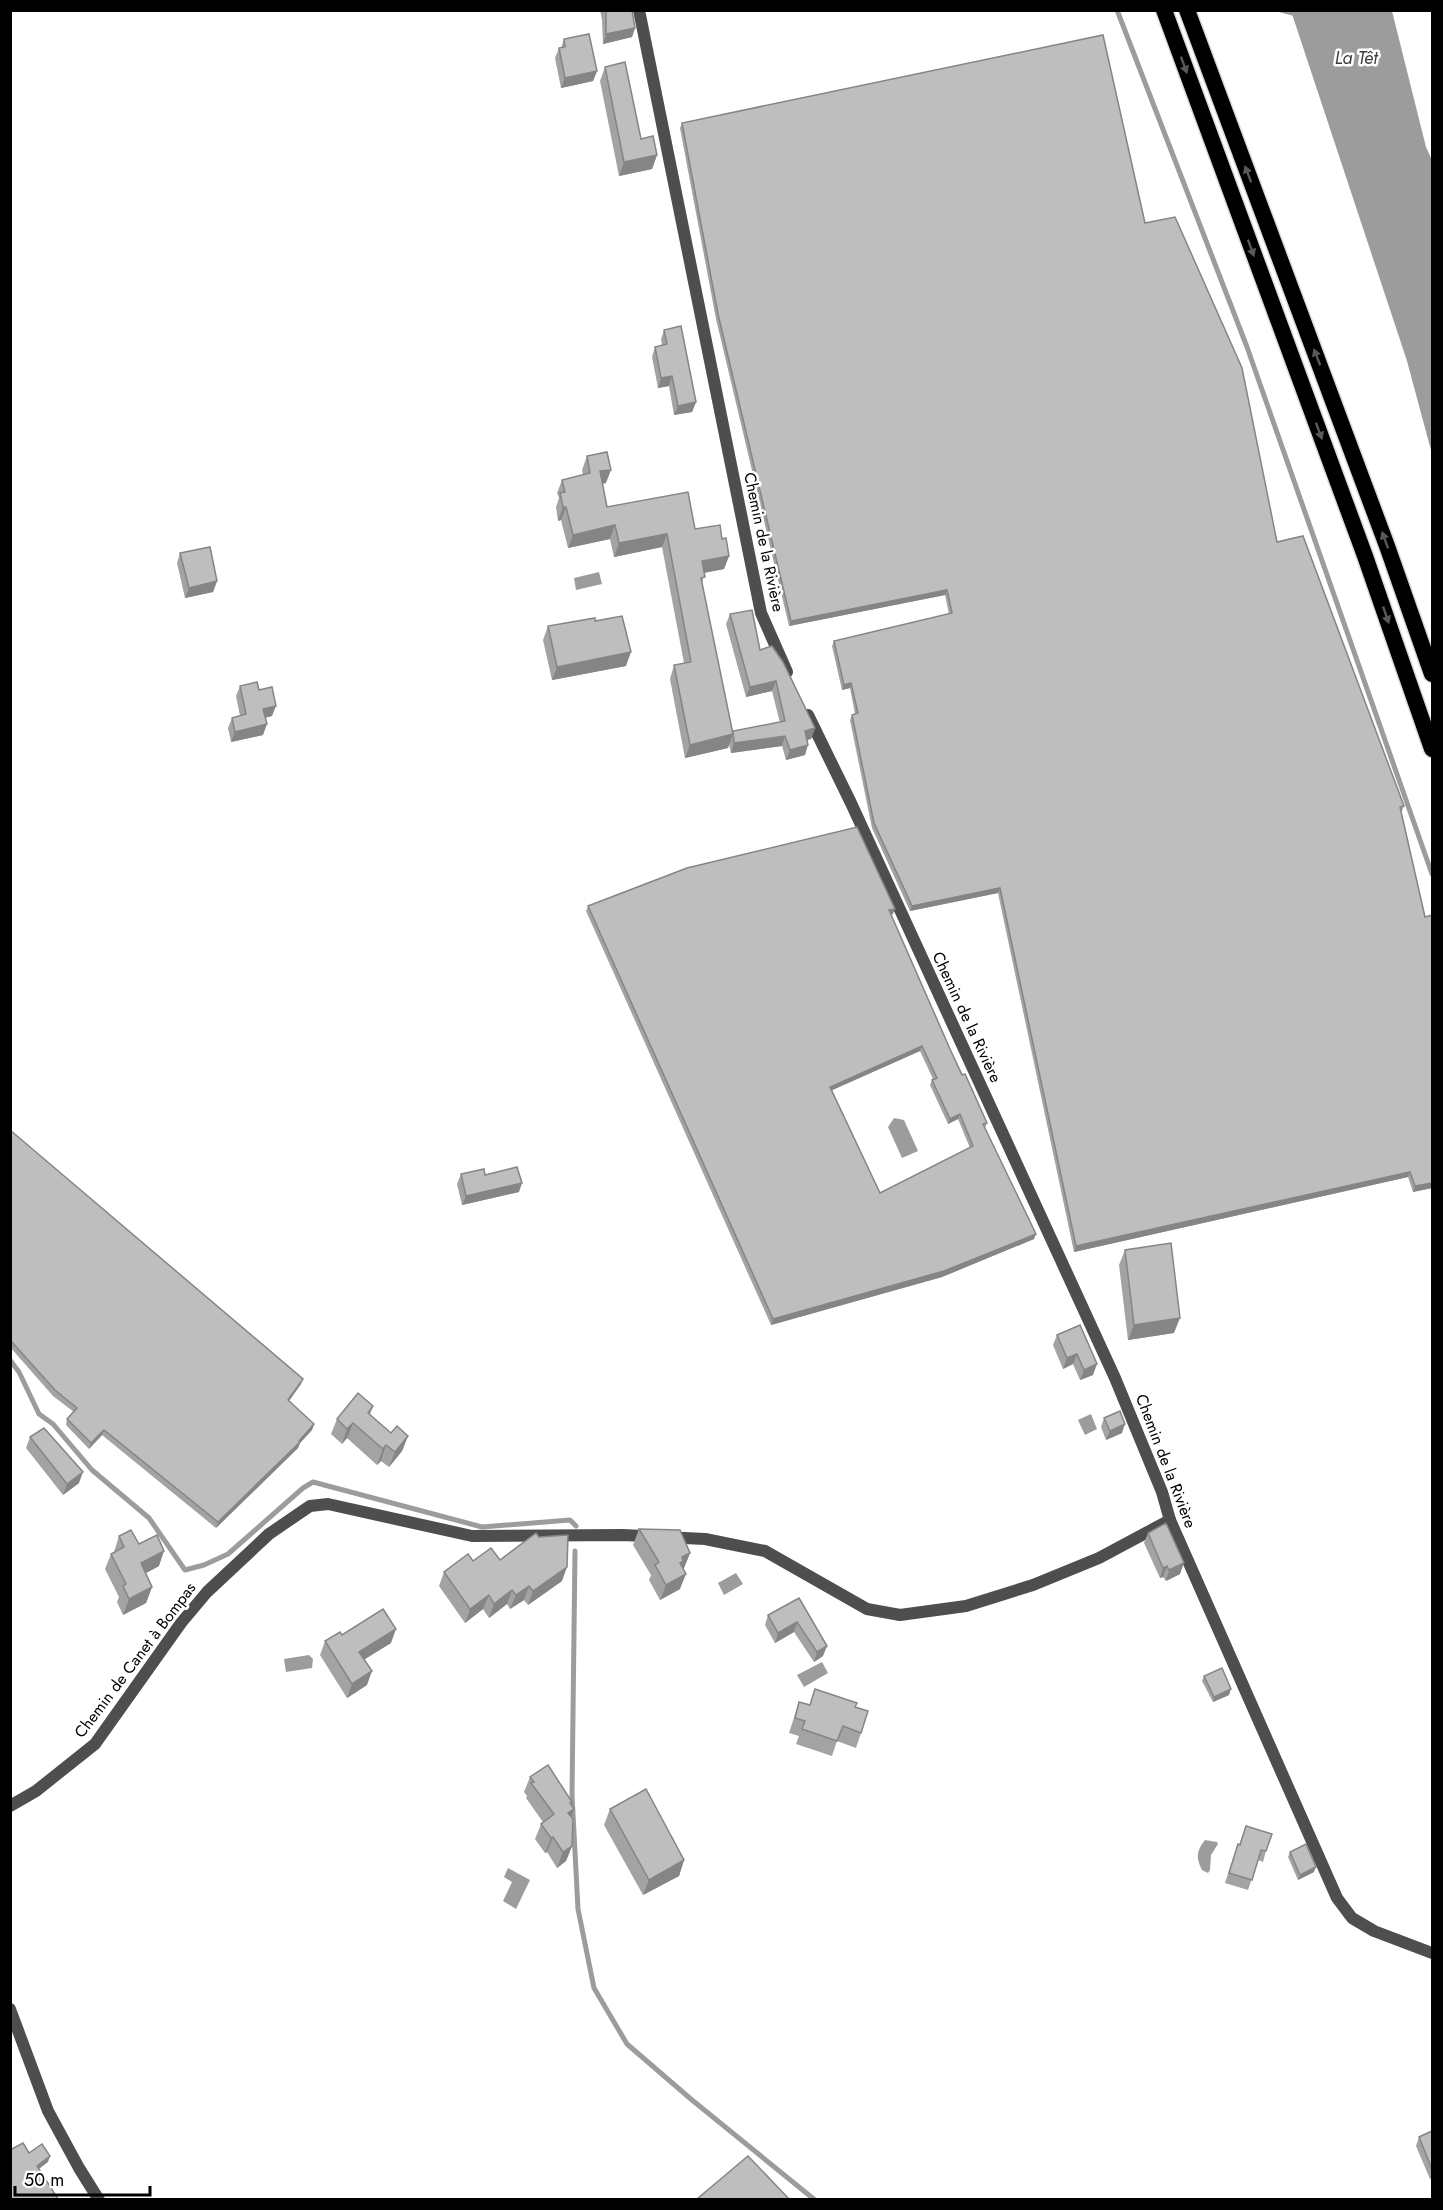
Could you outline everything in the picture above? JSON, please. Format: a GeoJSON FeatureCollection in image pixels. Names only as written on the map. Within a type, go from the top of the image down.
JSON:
{"type":"FeatureCollection","features":[{"type":"Feature","properties":{"kind":"highway"},"geometry":{"type":"LineString","coordinates":[[1164,10],[1365,556],[1432,749]]}},
{"type":"Feature","properties":{"kind":"highway"},"geometry":{"type":"LineString","coordinates":[[1187,10],[1388,546],[1432,674]]}},
{"type":"Feature","properties":{"kind":"street","name":"Chemin de la Rivière"},"geometry":{"type":"LineString","coordinates":[[639,10],[760,613],[794,686]]}},
{"type":"Feature","properties":{"kind":"street","name":"Chemin de la Rivière"},"geometry":{"type":"LineString","coordinates":[[804,707],[851,803],[1115,1378],[1162,1492],[1170,1520],[1337,1898],[1352,1918],[1374,1931],[1432,1953]]}},
{"type":"Feature","properties":{"kind":"street","name":"Chemin de Canet à Bompas"},"geometry":{"type":"LineString","coordinates":[[10,1806],[36,1791],[95,1744],[181,1623],[207,1592],[269,1534],[310,1506],[328,1504],[472,1536],[623,1535],[705,1539],[765,1551],[867,1609],[900,1615],[966,1606],[1033,1585],[1099,1558],[1170,1520]]}},
{"type":"Feature","properties":{"kind":"street"},"geometry":{"type":"LineString","coordinates":[[10,2009],[48,2111],[78,2168],[99,2199]]}},
{"type":"Feature","properties":{"kind":"water","name":"La Têt"},"geometry":{"type":"Polygon","coordinates":[[[1291,11],[1392,11],[1426,147],[1432,160],[1432,454],[1407,361],[1291,11]]]}},
{"type":"Feature","properties":{"kind":"water"},"geometry":{"type":"Polygon","coordinates":[[[599,572],[602,584],[576,590],[574,578],[599,572]]]}},
{"type":"Feature","properties":{"kind":"water"},"geometry":{"type":"Polygon","coordinates":[[[894,1118],[904,1120],[918,1151],[902,1158],[888,1127],[894,1118]]]}},
{"type":"Feature","properties":{"kind":"water"},"geometry":{"type":"Polygon","coordinates":[[[1091,1414],[1097,1429],[1085,1435],[1078,1420],[1091,1414]]]}},
{"type":"Feature","properties":{"kind":"water"},"geometry":{"type":"Polygon","coordinates":[[[736,1573],[743,1584],[724,1595],[718,1583],[736,1573]]]}},
{"type":"Feature","properties":{"kind":"water"},"geometry":{"type":"Polygon","coordinates":[[[309,1655],[313,1659],[312,1668],[286,1672],[284,1659],[309,1655]]]}},
{"type":"Feature","properties":{"kind":"water"},"geometry":{"type":"Polygon","coordinates":[[[822,1662],[828,1673],[804,1687],[797,1675],[822,1662]]]}},
{"type":"Feature","properties":{"kind":"water"},"geometry":{"type":"Polygon","coordinates":[[[1205,1840],[1218,1844],[1211,1855],[1208,1873],[1202,1870],[1198,1858],[1205,1840]]]}},
{"type":"Feature","properties":{"kind":"water"},"geometry":{"type":"Polygon","coordinates":[[[508,1868],[530,1880],[516,1909],[503,1901],[512,1882],[504,1877],[508,1868]]]}},
{"type":"Feature","properties":{"kind":"building"},"geometry":{"type":"Polygon","coordinates":[[[606,10],[632,10],[635,28],[606,34],[606,10]]]}},
{"type":"Feature","properties":{"kind":"building"},"geometry":{"type":"Polygon","coordinates":[[[589,34],[597,71],[565,78],[559,48],[565,47],[564,39],[589,34]]]}},
{"type":"Feature","properties":{"kind":"building"},"geometry":{"type":"Polygon","coordinates":[[[1103,35],[1145,223],[1175,217],[1242,368],[1277,542],[1303,536],[1404,806],[1400,807],[1425,917],[1432,915],[1432,1183],[1415,1186],[1410,1172],[1076,1246],[1000,888],[912,906],[874,823],[852,715],[858,713],[851,683],[844,685],[834,641],[952,613],[947,590],[791,621],[718,314],[682,123],[1103,35]]]}},
{"type":"Feature","properties":{"kind":"building"},"geometry":{"type":"Polygon","coordinates":[[[625,62],[641,139],[653,136],[657,155],[624,162],[605,67],[625,62]]]}},
{"type":"Feature","properties":{"kind":"building"},"geometry":{"type":"Polygon","coordinates":[[[681,326],[696,402],[678,406],[672,376],[661,378],[655,347],[667,344],[664,330],[681,326]]]}},
{"type":"Feature","properties":{"kind":"building"},"geometry":{"type":"Polygon","coordinates":[[[607,452],[611,470],[600,471],[607,507],[688,492],[695,529],[720,525],[722,539],[726,538],[729,556],[702,561],[705,577],[701,578],[733,734],[690,745],[674,665],[691,662],[667,534],[619,543],[615,525],[573,535],[560,493],[565,492],[562,480],[590,473],[587,456],[607,452]]]}},
{"type":"Feature","properties":{"kind":"building"},"geometry":{"type":"Polygon","coordinates":[[[210,547],[217,581],[189,588],[180,553],[210,547]]]}},
{"type":"Feature","properties":{"kind":"building"},"geometry":{"type":"Polygon","coordinates":[[[752,610],[760,650],[772,646],[783,662],[815,728],[805,731],[808,745],[790,750],[785,736],[734,743],[733,731],[785,721],[776,681],[750,687],[730,614],[752,610]]]}},
{"type":"Feature","properties":{"kind":"building"},"geometry":{"type":"Polygon","coordinates":[[[622,616],[631,652],[557,667],[548,626],[622,616]]]}},
{"type":"Feature","properties":{"kind":"building"},"geometry":{"type":"Polygon","coordinates":[[[257,682],[259,690],[272,687],[276,706],[263,709],[267,724],[235,732],[232,718],[246,714],[240,686],[257,682]]]}},
{"type":"Feature","properties":{"kind":"building"},"geometry":{"type":"Polygon","coordinates":[[[857,827],[895,909],[889,910],[950,1049],[962,1075],[965,1074],[987,1123],[983,1124],[1036,1234],[944,1271],[773,1319],[588,906],[687,868],[857,827]],[[922,1046],[830,1087],[880,1193],[973,1146],[960,1114],[950,1119],[932,1080],[937,1078],[922,1046]]]}},
{"type":"Feature","properties":{"kind":"building"},"geometry":{"type":"Polygon","coordinates":[[[10,1130],[303,1379],[288,1400],[314,1424],[300,1442],[218,1522],[104,1430],[91,1443],[67,1419],[77,1408],[55,1390],[10,1340],[10,1130]]]}},
{"type":"Feature","properties":{"kind":"building"},"geometry":{"type":"Polygon","coordinates":[[[517,1167],[522,1183],[466,1196],[461,1174],[484,1169],[485,1175],[517,1167]]]}},
{"type":"Feature","properties":{"kind":"building"},"geometry":{"type":"Polygon","coordinates":[[[1171,1243],[1180,1318],[1134,1325],[1125,1250],[1171,1243]]]}},
{"type":"Feature","properties":{"kind":"building"},"geometry":{"type":"Polygon","coordinates":[[[1080,1325],[1097,1364],[1084,1370],[1077,1354],[1067,1358],[1057,1335],[1080,1325]]]}},
{"type":"Feature","properties":{"kind":"building"},"geometry":{"type":"Polygon","coordinates":[[[358,1393],[373,1406],[368,1413],[391,1433],[397,1426],[408,1436],[395,1452],[386,1445],[383,1449],[353,1423],[347,1429],[337,1419],[358,1393]]]}},
{"type":"Feature","properties":{"kind":"building"},"geometry":{"type":"Polygon","coordinates":[[[1120,1411],[1125,1424],[1110,1431],[1104,1418],[1120,1411]]]}},
{"type":"Feature","properties":{"kind":"building"},"geometry":{"type":"Polygon","coordinates":[[[44,1428],[83,1472],[67,1484],[30,1437],[44,1428]]]}},
{"type":"Feature","properties":{"kind":"building"},"geometry":{"type":"Polygon","coordinates":[[[1166,1523],[1184,1563],[1169,1570],[1167,1566],[1163,1568],[1148,1533],[1166,1523]]]}},
{"type":"Feature","properties":{"kind":"building"},"geometry":{"type":"Polygon","coordinates":[[[639,1529],[680,1530],[690,1553],[682,1557],[683,1561],[680,1563],[686,1574],[666,1585],[655,1565],[659,1562],[639,1529]]]}},
{"type":"Feature","properties":{"kind":"building"},"geometry":{"type":"Polygon","coordinates":[[[131,1530],[139,1544],[157,1535],[164,1551],[141,1563],[152,1587],[129,1599],[123,1586],[126,1584],[111,1554],[124,1547],[119,1536],[131,1530]]]}},
{"type":"Feature","properties":{"kind":"building"},"geometry":{"type":"Polygon","coordinates":[[[536,1533],[539,1537],[568,1535],[567,1567],[533,1591],[529,1586],[516,1595],[512,1590],[494,1604],[489,1595],[470,1609],[444,1572],[468,1554],[473,1561],[491,1548],[500,1560],[536,1533]]]}},
{"type":"Feature","properties":{"kind":"building"},"geometry":{"type":"Polygon","coordinates":[[[799,1598],[827,1646],[817,1652],[797,1622],[778,1633],[768,1615],[799,1598]]]}},
{"type":"Feature","properties":{"kind":"building"},"geometry":{"type":"Polygon","coordinates":[[[383,1609],[396,1629],[359,1652],[372,1671],[352,1684],[325,1641],[340,1632],[342,1635],[383,1609]]]}},
{"type":"Feature","properties":{"kind":"building"},"geometry":{"type":"Polygon","coordinates":[[[1222,1668],[1231,1689],[1214,1697],[1204,1676],[1222,1668]]]}},
{"type":"Feature","properties":{"kind":"building"},"geometry":{"type":"Polygon","coordinates":[[[815,1689],[857,1703],[855,1707],[868,1711],[861,1733],[843,1726],[837,1741],[802,1729],[805,1721],[795,1718],[799,1702],[810,1705],[815,1689]]]}},
{"type":"Feature","properties":{"kind":"building"},"geometry":{"type":"Polygon","coordinates":[[[548,1765],[572,1802],[570,1803],[574,1809],[568,1813],[573,1819],[572,1846],[563,1852],[541,1824],[554,1814],[531,1783],[534,1782],[530,1777],[548,1765]]]}},
{"type":"Feature","properties":{"kind":"building"},"geometry":{"type":"Polygon","coordinates":[[[646,1789],[684,1860],[649,1880],[610,1809],[646,1789]]]}},
{"type":"Feature","properties":{"kind":"building"},"geometry":{"type":"Polygon","coordinates":[[[1246,1826],[1272,1834],[1266,1851],[1261,1850],[1252,1880],[1229,1873],[1246,1826]]]}},
{"type":"Feature","properties":{"kind":"building"},"geometry":{"type":"Polygon","coordinates":[[[1306,1844],[1316,1867],[1300,1875],[1290,1852],[1306,1844]]]}},
{"type":"Feature","properties":{"kind":"building"},"geometry":{"type":"Polygon","coordinates":[[[1432,2131],[1432,2169],[1419,2137],[1432,2131]]]}},
{"type":"Feature","properties":{"kind":"building"},"geometry":{"type":"Polygon","coordinates":[[[23,2143],[29,2153],[42,2144],[50,2156],[37,2166],[58,2199],[10,2199],[10,2150],[23,2143]]]}},
{"type":"Feature","properties":{"kind":"building"},"geometry":{"type":"Polygon","coordinates":[[[748,2156],[789,2199],[697,2199],[748,2156]]]}},
{"type":"Feature","properties":{"kind":"waterway"},"geometry":{"type":"LineString","coordinates":[[1117,10],[1247,347],[1432,874]]}},
{"type":"Feature","properties":{"kind":"waterway"},"geometry":{"type":"LineString","coordinates":[[1281,10],[1297,14]]}},
{"type":"Feature","properties":{"kind":"waterway"},"geometry":{"type":"LineString","coordinates":[[10,1360],[19,1372],[39,1414],[53,1424],[92,1470],[149,1518],[185,1570],[204,1565],[228,1554],[303,1488],[313,1482],[482,1527],[570,1520],[576,1526]]}},
{"type":"Feature","properties":{"kind":"waterway"},"geometry":{"type":"LineString","coordinates":[[575,1551],[572,1795],[578,1909],[594,1988],[627,2044],[815,2200]]}}]}
